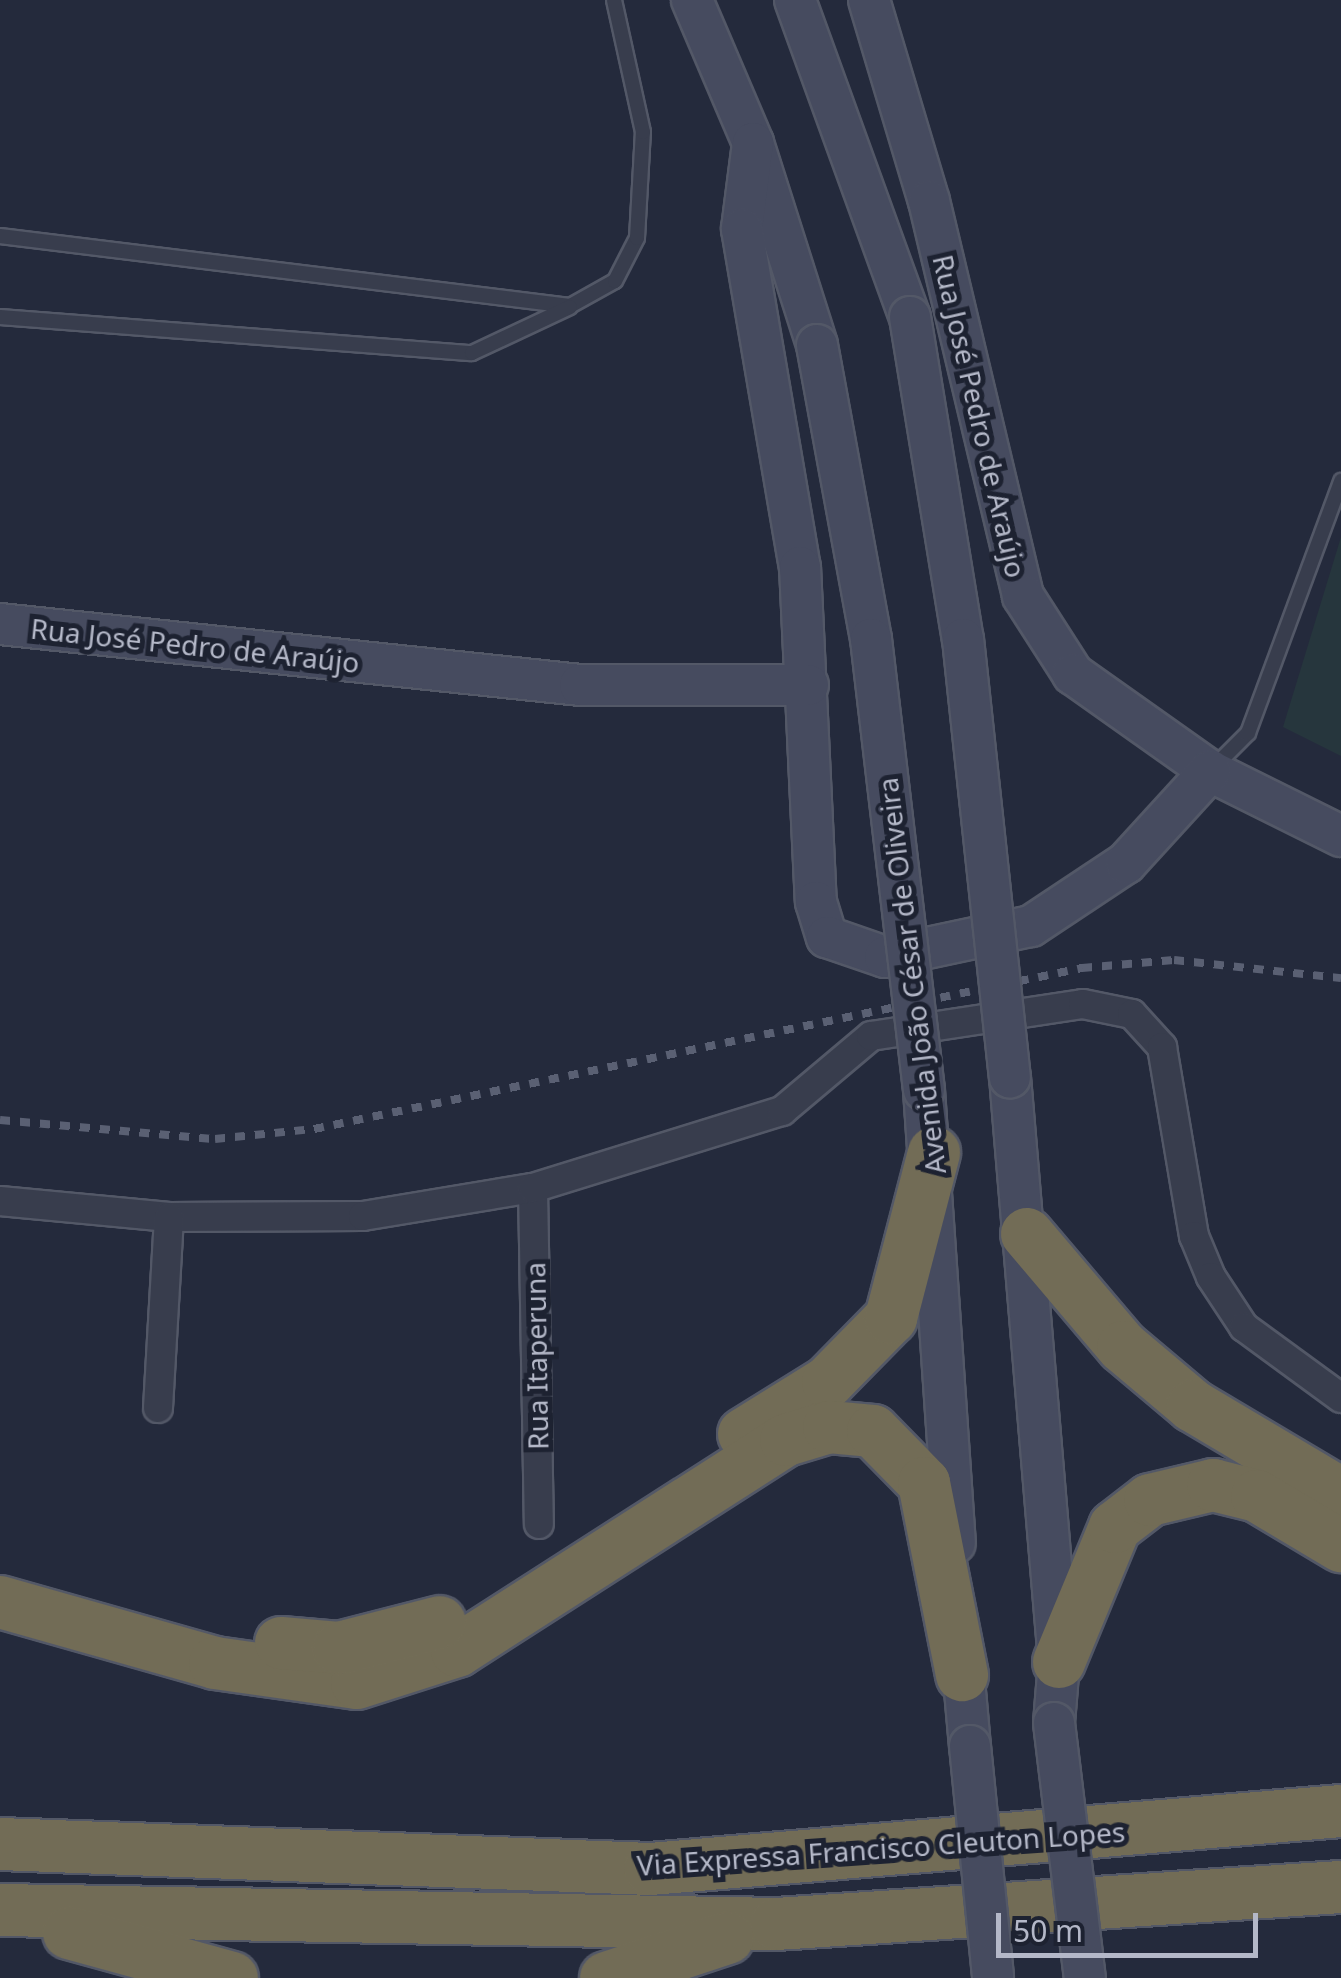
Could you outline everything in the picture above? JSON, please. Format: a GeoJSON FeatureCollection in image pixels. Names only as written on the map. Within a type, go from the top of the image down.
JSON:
{"type":"FeatureCollection","features":[{"type":"Feature","properties":{"kind":"highway"},"geometry":{"type":"LineString","coordinates":[[0,1573],[222,1638],[339,1648],[442,1622],[828,1382],[864,1350],[891,1318],[934,1154]]}},
{"type":"Feature","properties":{"kind":"highway"},"geometry":{"type":"LineString","coordinates":[[1027,1234],[1123,1347],[1179,1394],[1341,1494]]}},
{"type":"Feature","properties":{"kind":"highway"},"geometry":{"type":"LineString","coordinates":[[0,1602],[214,1663],[357,1682],[457,1651],[786,1440],[874,1431],[924,1483],[962,1675]]}},
{"type":"Feature","properties":{"kind":"highway"},"geometry":{"type":"LineString","coordinates":[[1060,1662],[1115,1526],[1150,1500],[1228,1489],[1341,1546]]}},
{"type":"Feature","properties":{"kind":"highway","name":"Via Expressa Francisco Cleuton Lopes"},"geometry":{"type":"LineString","coordinates":[[0,1844],[93,1843],[650,1869],[1331,1803]]}},
{"type":"Feature","properties":{"kind":"highway"},"geometry":{"type":"LineString","coordinates":[[0,1810],[93,1843]]}},
{"type":"Feature","properties":{"kind":"highway","name":"Via Expressa Francisco Cleuton Lopes"},"geometry":{"type":"LineString","coordinates":[[0,1913],[776,1924],[1341,1887]]}},
{"type":"Feature","properties":{"kind":"highway"},"geometry":{"type":"LineString","coordinates":[[0,1913],[232,1978]]}},
{"type":"Feature","properties":{"kind":"highway"},"geometry":{"type":"LineString","coordinates":[[606,1978],[776,1924]]}},
{"type":"Feature","properties":{"kind":"main road","name":"Avenida João César de Oliveira"},"geometry":{"type":"LineString","coordinates":[[692,0],[754,143],[817,345],[871,638],[934,1154],[962,1675],[994,1978]]}},
{"type":"Feature","properties":{"kind":"main road"},"geometry":{"type":"LineString","coordinates":[[795,0],[910,317],[964,639],[1027,1234],[1060,1662],[1054,1723],[1086,1978]]}},
{"type":"Feature","properties":{"kind":"main road","name":"Rua José Pedro de Araújo"},"geometry":{"type":"LineString","coordinates":[[868,0],[929,201],[1023,596],[1072,674],[1210,771],[1341,836]]}},
{"type":"Feature","properties":{"kind":"main road"},"geometry":{"type":"LineString","coordinates":[[754,143],[742,230],[800,566],[816,902],[827,937],[863,956],[1005,933],[1062,910],[1126,863],[1210,771]]}},
{"type":"Feature","properties":{"kind":"main road","name":"Rua José Pedro de Araújo"},"geometry":{"type":"LineString","coordinates":[[0,624],[580,686],[808,685]]}},
{"type":"Feature","properties":{"kind":"street"},"geometry":{"type":"LineString","coordinates":[[0,1201],[169,1216],[363,1216],[533,1188],[782,1111],[871,1036],[1082,1004],[1132,1014],[1162,1048],[1194,1236],[1211,1277],[1244,1327],[1341,1398]]}},
{"type":"Feature","properties":{"kind":"street","name":"Rua Itaperuna"},"geometry":{"type":"LineString","coordinates":[[533,1188],[539,1524]]}},
{"type":"Feature","properties":{"kind":"street"},"geometry":{"type":"LineString","coordinates":[[158,1408],[169,1216]]}},
{"type":"Feature","properties":{"kind":"lane"},"geometry":{"type":"LineString","coordinates":[[0,316],[472,353],[570,306],[615,281],[636,238],[643,132],[614,0]]}},
{"type":"Feature","properties":{"kind":"lane"},"geometry":{"type":"LineString","coordinates":[[0,236],[570,306]]}},
{"type":"Feature","properties":{"kind":"lane"},"geometry":{"type":"LineString","coordinates":[[1210,771],[1248,733],[1341,480]]}},
{"type":"Feature","properties":{"kind":"shaded area"},"geometry":{"type":"Polygon","coordinates":[[[1341,537],[1341,756],[1283,727],[1341,537]]]}},
{"type":"Feature","properties":{"kind":"railway"},"geometry":{"type":"LineString","coordinates":[[0,1120],[215,1139],[314,1129],[1082,968],[1174,960],[1341,978]]}}]}
